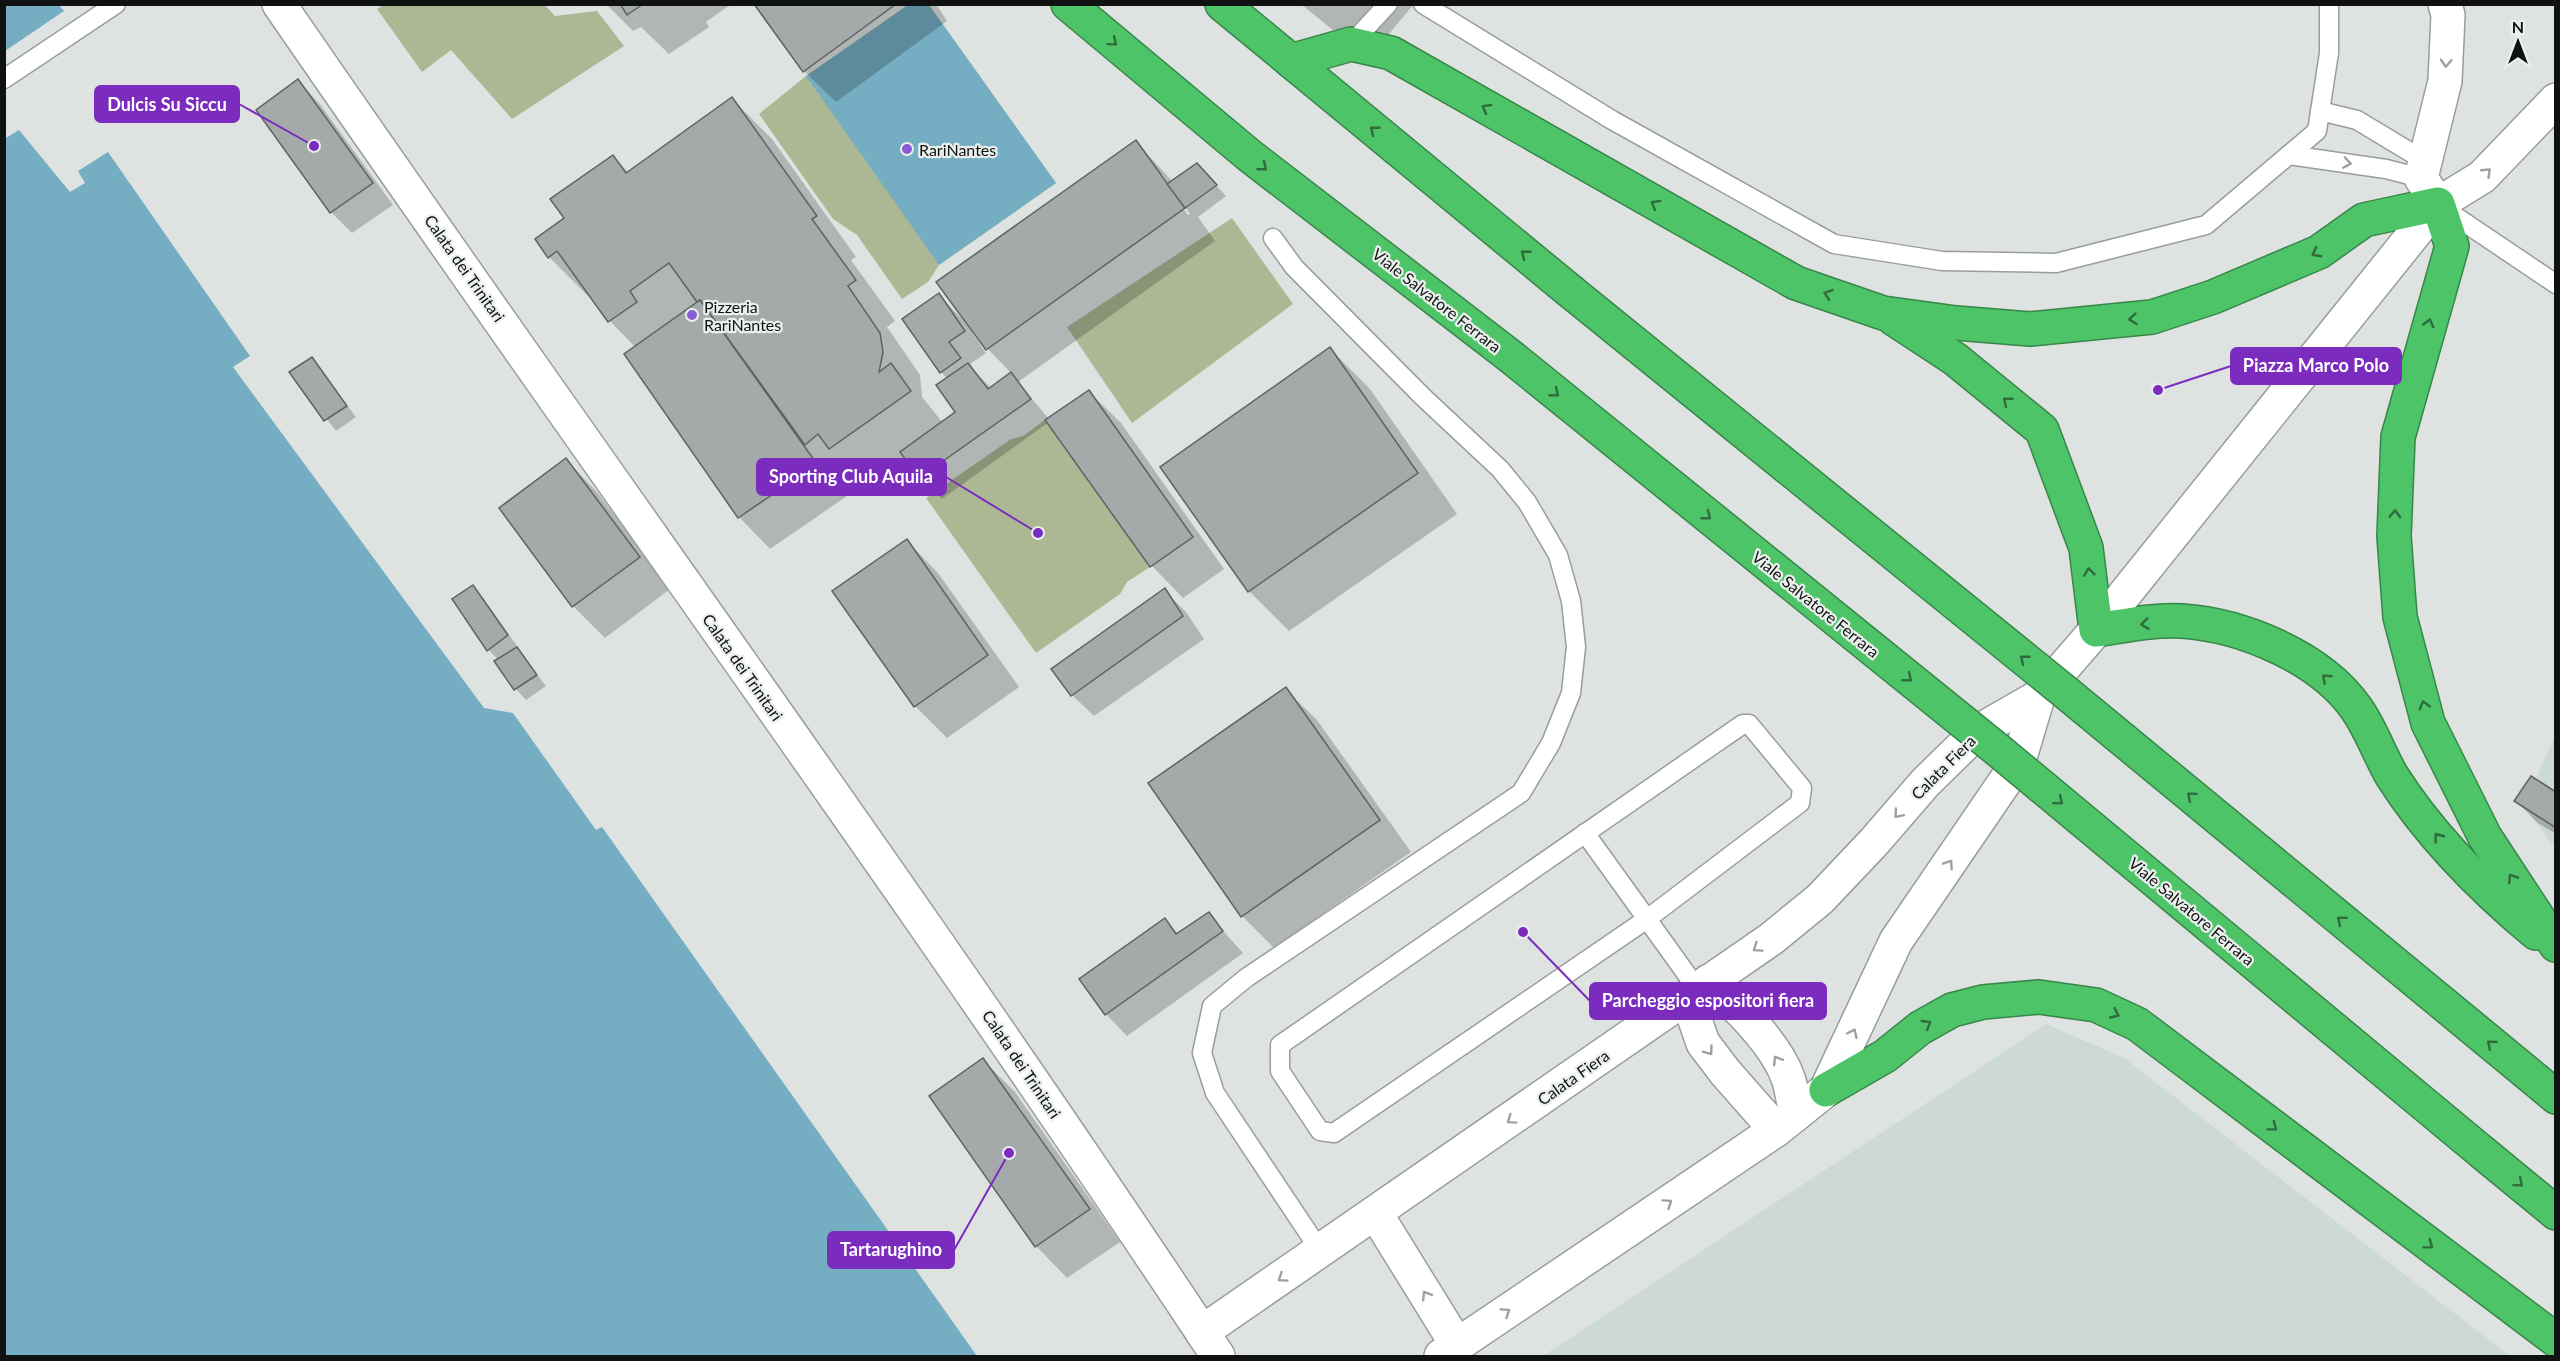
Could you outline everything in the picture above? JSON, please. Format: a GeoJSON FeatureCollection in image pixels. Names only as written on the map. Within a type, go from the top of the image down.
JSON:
{"type":"FeatureCollection","features":[{"type":"Feature","properties":{"kind":"highway","name":"Viale Salvatore Ferrara"},"geometry":{"type":"LineString","coordinates":[[1068,4],[1250,156],[1510,356],[1999,751],[2556,1213]]}},
{"type":"Feature","properties":{"kind":"highway"},"geometry":{"type":"LineString","coordinates":[[1222,4],[1570,291],[2055,684],[2546,1089]]}},
{"type":"Feature","properties":{"kind":"highway"},"geometry":{"type":"LineString","coordinates":[[1291,61],[1352,44],[1391,54],[1796,283],[1884,313],[1956,323],[2030,329],[2152,317],[2213,297],[2319,252],[2364,220],[2428,181],[2452,246],[2398,437],[2394,536],[2400,617],[2428,723],[2485,837],[2556,945]]}},
{"type":"Feature","properties":{"kind":"highway"},"geometry":{"type":"LineString","coordinates":[[1884,313],[1955,359],[2042,430],[2086,548],[2096,630],[2181,621],[2229,628],[2278,646],[2321,673],[2355,707],[2392,777],[2443,844],[2495,899],[2556,950]]}},
{"type":"Feature","properties":{"kind":"highway"},"geometry":{"type":"LineString","coordinates":[[1826,1090],[1885,1056],[1920,1028],[1952,1010],[1983,1002],[2039,997],[2096,1005],[2137,1024],[2556,1340]]}},
{"type":"Feature","properties":{"kind":"street","name":"Calata dei Trinitari"},"geometry":{"type":"LineString","coordinates":[[279,4],[856,830],[992,1018],[1210,1344]]}},
{"type":"Feature","properties":{"kind":"street"},"geometry":{"type":"LineString","coordinates":[[1376,1214],[1449,1351],[1786,1122],[1826,1090],[1896,940],[2019,761],[2038,697],[2096,630],[2428,181],[2445,81],[2448,15],[2445,4]]}},
{"type":"Feature","properties":{"kind":"street"},"geometry":{"type":"LineString","coordinates":[[2428,181],[2482,177],[2556,100]]}},
{"type":"Feature","properties":{"kind":"street","name":"Calata Fiera"},"geometry":{"type":"LineString","coordinates":[[1210,1344],[1321,1252],[1771,939],[1820,899],[1925,783],[1977,732],[2038,697]]}},
{"type":"Feature","properties":{"kind":"street"},"geometry":{"type":"LineString","coordinates":[[1698,989],[1703,1042],[1725,1072],[1786,1122]]}},
{"type":"Feature","properties":{"kind":"street"},"geometry":{"type":"LineString","coordinates":[[1698,989],[1742,1010],[1766,1042],[1788,1077],[1786,1122]]}},
{"type":"Feature","properties":{"kind":"lane"},"geometry":{"type":"LineString","coordinates":[[4,79],[116,4]]}},
{"type":"Feature","properties":{"kind":"lane"},"geometry":{"type":"LineString","coordinates":[[1352,44],[1388,4]]}},
{"type":"Feature","properties":{"kind":"lane"},"geometry":{"type":"LineString","coordinates":[[1423,4],[1671,153],[1834,244],[1942,261],[2056,263],[2206,225],[2317,130],[2329,53],[2329,4]]}},
{"type":"Feature","properties":{"kind":"lane"},"geometry":{"type":"LineString","coordinates":[[2320,111],[2357,120],[2428,181],[2556,284]]}},
{"type":"Feature","properties":{"kind":"lane"},"geometry":{"type":"LineString","coordinates":[[2289,155],[2386,169],[2428,181]]}},
{"type":"Feature","properties":{"kind":"lane"},"geometry":{"type":"LineString","coordinates":[[1273,238],[1294,267],[1500,469],[1527,502],[1558,555],[1571,600],[1576,647],[1571,693],[1551,743],[1521,793],[1246,978],[1212,1006],[1202,1053],[1215,1093],[1321,1252]]}},
{"type":"Feature","properties":{"kind":"lane"},"geometry":{"type":"LineString","coordinates":[[1743,724],[1749,724],[1802,788],[1800,803],[1647,919],[1334,1133],[1320,1131],[1280,1071],[1280,1045],[1743,724]]}},
{"type":"Feature","properties":{"kind":"lane"},"geometry":{"type":"LineString","coordinates":[[1585,833],[1698,989]]}},
{"type":"Feature","properties":{"kind":"shaded area"},"geometry":{"type":"Polygon","coordinates":[[[2555,735],[2555,848],[2524,806],[2555,735]]]}},
{"type":"Feature","properties":{"kind":"shaded area"},"geometry":{"type":"Polygon","coordinates":[[[2046,1024],[2124,1058],[2510,1356],[1543,1356],[2046,1024]]]}},
{"type":"Feature","properties":{"kind":"green space"},"geometry":{"type":"Polygon","coordinates":[[[383,5],[545,5],[555,16],[597,11],[624,46],[512,119],[451,50],[422,72],[377,9],[383,5]]]}},
{"type":"Feature","properties":{"kind":"green space","name":"RariNantes"},"geometry":{"type":"Polygon","coordinates":[[[908,5],[929,5],[1056,183],[939,265],[928,282],[902,299],[857,235],[833,219],[759,114],[806,76],[908,5]]]}},
{"type":"Feature","properties":{"kind":"green space"},"geometry":{"type":"Polygon","coordinates":[[[1232,218],[1293,304],[1132,423],[1067,327],[1232,218]]]}},
{"type":"Feature","properties":{"kind":"green space"},"geometry":{"type":"Polygon","coordinates":[[[1045,420],[1150,567],[1127,582],[1120,594],[1036,653],[926,498],[1011,439],[1023,436],[1045,420]]]}},
{"type":"Feature","properties":{"kind":"water"},"geometry":{"type":"Polygon","coordinates":[[[5,4],[59,5],[64,11],[5,51],[5,4]]]}},
{"type":"Feature","properties":{"kind":"water","name":"RariNantes"},"geometry":{"type":"Polygon","coordinates":[[[908,5],[929,5],[1056,183],[939,265],[806,76],[908,5]]]}},
{"type":"Feature","properties":{"kind":"water"},"geometry":{"type":"Polygon","coordinates":[[[19,130],[70,192],[85,183],[78,171],[108,152],[250,356],[233,367],[484,708],[513,713],[596,830],[602,827],[977,1356],[5,1356],[4,139],[19,130]]]}},
{"type":"Feature","properties":{"kind":"building"},"geometry":{"type":"Polygon","coordinates":[[[620,4],[643,4],[627,15],[620,4]]]}},
{"type":"Feature","properties":{"kind":"building"},"geometry":{"type":"Polygon","coordinates":[[[754,4],[896,4],[803,72],[754,4]]]}},
{"type":"Feature","properties":{"kind":"building"},"geometry":{"type":"Polygon","coordinates":[[[298,79],[373,183],[330,213],[256,110],[298,79]]]}},
{"type":"Feature","properties":{"kind":"building"},"geometry":{"type":"Polygon","coordinates":[[[732,97],[817,216],[812,219],[856,280],[848,286],[880,333],[883,352],[879,372],[891,363],[911,391],[829,449],[818,434],[805,445],[700,300],[697,302],[669,263],[630,291],[637,302],[608,322],[557,251],[548,258],[535,239],[564,218],[550,199],[613,155],[626,173],[732,97]]]}},
{"type":"Feature","properties":{"kind":"building"},"geometry":{"type":"Polygon","coordinates":[[[1136,140],[1185,208],[986,350],[936,282],[1136,140]]]}},
{"type":"Feature","properties":{"kind":"building"},"geometry":{"type":"Polygon","coordinates":[[[1197,163],[1217,185],[1185,208],[1167,184],[1197,163]]]}},
{"type":"Feature","properties":{"kind":"building"},"geometry":{"type":"Polygon","coordinates":[[[939,293],[965,331],[949,342],[961,358],[940,373],[902,319],[939,293]]]}},
{"type":"Feature","properties":{"kind":"building"},"geometry":{"type":"Polygon","coordinates":[[[700,300],[817,464],[738,518],[624,354],[700,300]]]}},
{"type":"Feature","properties":{"kind":"building"},"geometry":{"type":"Polygon","coordinates":[[[1330,347],[1418,473],[1248,592],[1160,467],[1330,347]]]}},
{"type":"Feature","properties":{"kind":"building"},"geometry":{"type":"Polygon","coordinates":[[[312,357],[347,406],[324,421],[289,372],[312,357]]]}},
{"type":"Feature","properties":{"kind":"building"},"geometry":{"type":"Polygon","coordinates":[[[968,363],[988,389],[1011,372],[1031,399],[919,478],[900,452],[955,412],[936,385],[968,363]]]}},
{"type":"Feature","properties":{"kind":"building"},"geometry":{"type":"Polygon","coordinates":[[[1089,390],[1193,537],[1150,567],[1045,420],[1089,390]]]}},
{"type":"Feature","properties":{"kind":"building"},"geometry":{"type":"Polygon","coordinates":[[[566,458],[640,557],[572,607],[499,508],[566,458]]]}},
{"type":"Feature","properties":{"kind":"building"},"geometry":{"type":"Polygon","coordinates":[[[907,539],[988,655],[914,707],[832,591],[907,539]]]}},
{"type":"Feature","properties":{"kind":"building"},"geometry":{"type":"Polygon","coordinates":[[[473,585],[508,635],[487,651],[452,599],[473,585]]]}},
{"type":"Feature","properties":{"kind":"building"},"geometry":{"type":"Polygon","coordinates":[[[1165,588],[1183,616],[1071,696],[1051,669],[1165,588]]]}},
{"type":"Feature","properties":{"kind":"building"},"geometry":{"type":"Polygon","coordinates":[[[517,647],[537,675],[514,690],[494,661],[517,647]]]}},
{"type":"Feature","properties":{"kind":"building"},"geometry":{"type":"Polygon","coordinates":[[[1286,687],[1380,820],[1241,917],[1148,783],[1286,687]]]}},
{"type":"Feature","properties":{"kind":"building"},"geometry":{"type":"Polygon","coordinates":[[[2531,776],[2556,792],[2556,828],[2514,801],[2531,776]]]}},
{"type":"Feature","properties":{"kind":"building"},"geometry":{"type":"Polygon","coordinates":[[[1209,912],[1223,931],[1105,1015],[1079,979],[1165,918],[1176,934],[1209,912]]]}},
{"type":"Feature","properties":{"kind":"building"},"geometry":{"type":"Polygon","coordinates":[[[983,1058],[1090,1209],[1035,1247],[929,1096],[983,1058]]]}},
{"type":"Feature","properties":{"kind":"place","name":"Dulcis Su Siccu"},"geometry":{"type":"Point","coordinates":[314,146]}},
{"type":"Feature","properties":{"kind":"place","name":"RariNantes"},"geometry":{"type":"Point","coordinates":[907,149]}},
{"type":"Feature","properties":{"kind":"place","name":"Pizzeria RariNantes"},"geometry":{"type":"Point","coordinates":[692,315]}},
{"type":"Feature","properties":{"kind":"place","name":"Piazza Marco Polo"},"geometry":{"type":"Point","coordinates":[2158,390]}},
{"type":"Feature","properties":{"kind":"place","name":"Sporting Club Aquila"},"geometry":{"type":"Point","coordinates":[1038,533]}},
{"type":"Feature","properties":{"kind":"place","name":"Parcheggio espositori fiera"},"geometry":{"type":"Point","coordinates":[1523,932]}},
{"type":"Feature","properties":{"kind":"place","name":"Tartarughino"},"geometry":{"type":"Point","coordinates":[1009,1153]}}]}
